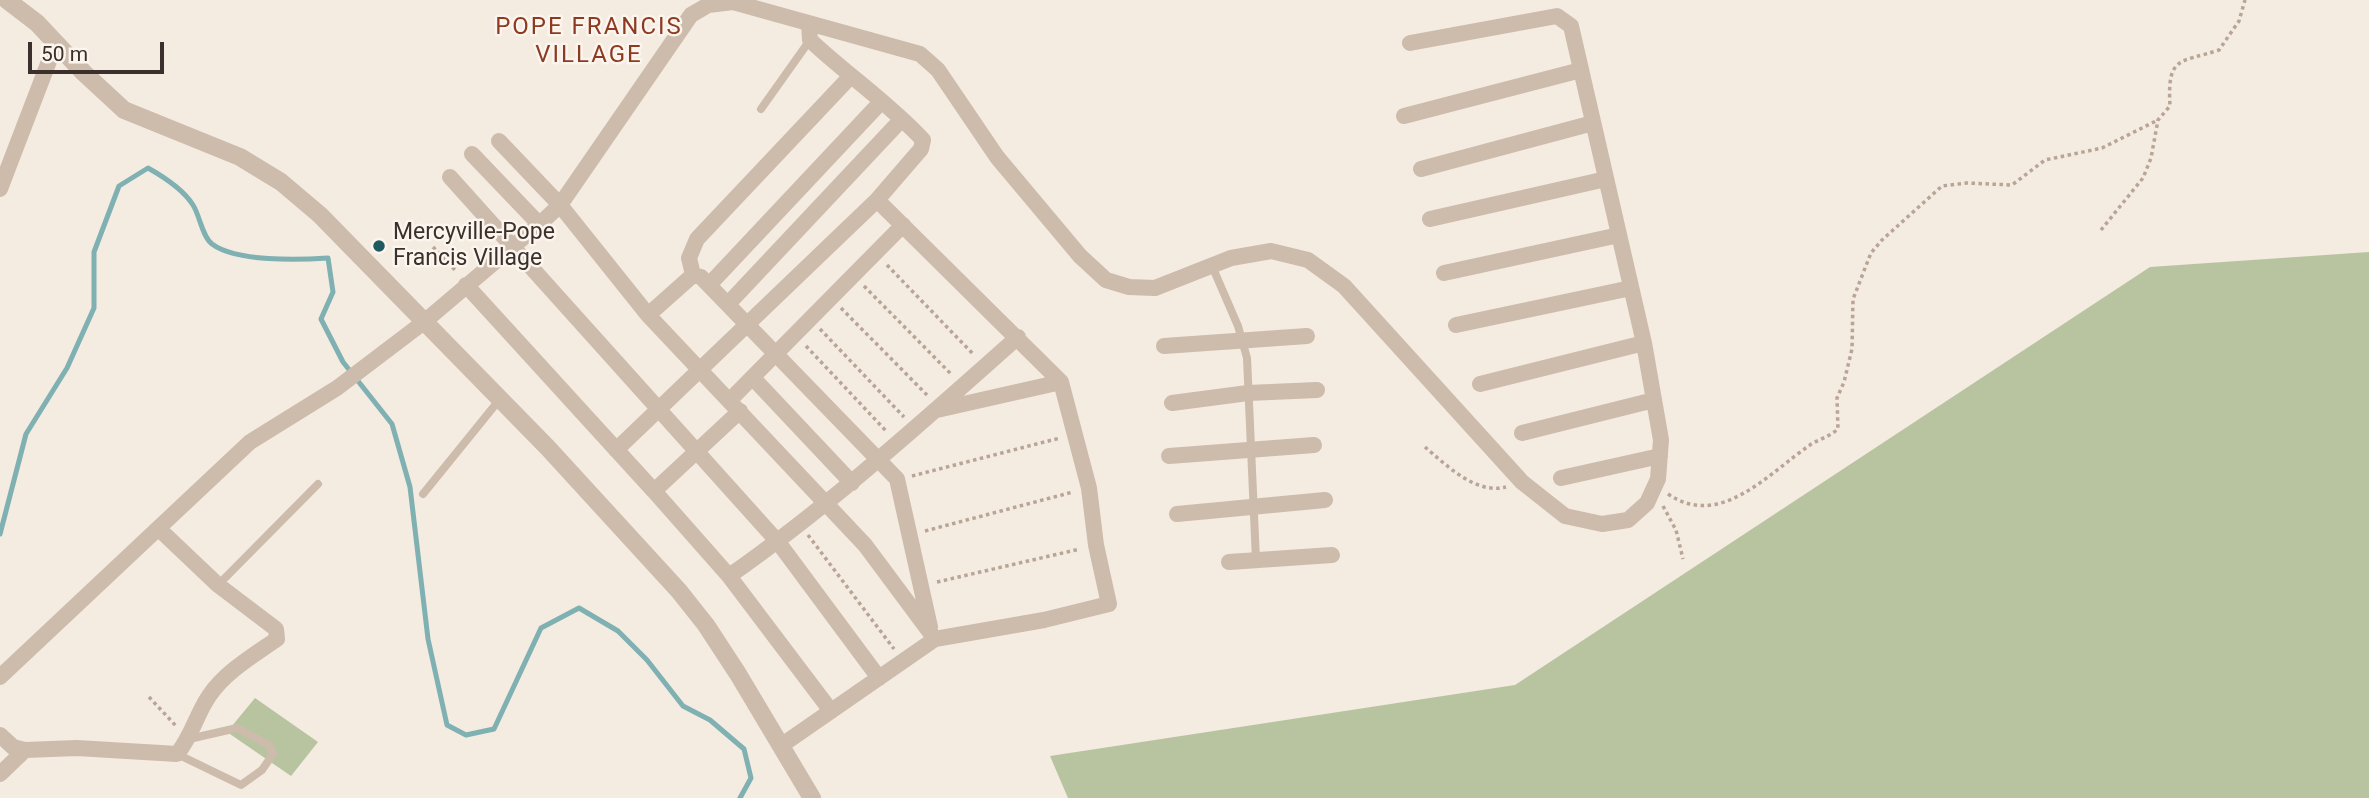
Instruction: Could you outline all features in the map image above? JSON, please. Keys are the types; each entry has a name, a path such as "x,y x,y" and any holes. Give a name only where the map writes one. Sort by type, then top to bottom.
{"street":[{"path":"7,0 56,43 124,110 193,135 240,157 281,182 320,215 680,591 706,625 782,745 812,798"},
{"path":"0,677 250,442 337,388 516,246 559,205 691,15 708,5 733,2 920,54 938,70 997,157 1080,256 1106,280 1129,287 1155,288 1212,266 1271,251 1308,260 1344,286 1522,482 1565,516 1602,524 1628,520 1647,503 1654,487 1661,440 1644,343 1571,26 1558,16 1410,43"},
{"path":"616,450 877,200 921,149 923,140 902,119 849,77 810,40 808,23"},
{"path":"0,189 56,43"},
{"path":"1404,116 1581,70"},
{"path":"693,275 689,258 697,239 849,77"},
{"path":"709,285 881,102"},
{"path":"728,304 902,119"},
{"path":"1421,169 1593,123"},
{"path":"499,141 559,205 648,315 702,369 865,545 933,637"},
{"path":"472,154 539,224"},
{"path":"450,177 516,246 565,308 778,542 879,678"},
{"path":"1430,219 1606,179"},
{"path":"782,745 933,637 1044,620 1109,604 1096,545 1088,488 1061,382 877,200"},
{"path":"654,491 697,451 735,406 753,377 809,317 903,225"},
{"path":"1444,273 1619,234"},
{"path":"648,315 693,275"},
{"path":"693,275 701,277 749,324 774,355 897,480 933,637"},
{"path":"467,284 729,576 831,711"},
{"path":"1456,325 1632,288"},
{"path":"1164,346 1307,336"},
{"path":"729,576 801,525 879,461 1018,338"},
{"path":"1480,384 1644,343"},
{"path":"753,377 852,483"},
{"path":"936,409 1061,382"},
{"path":"1172,403 1248,393 1317,390"},
{"path":"1522,433 1654,400"},
{"path":"1169,456 1314,445"},
{"path":"1561,478 1660,456"},
{"path":"1177,514 1253,504 1325,500"},
{"path":"0,735 13,747 25,750 77,748 177,754 189,739 208,698 217,687 277,639 279,633 218,585 159,529"},
{"path":"1229,562 1332,555"},
{"path":"0,774 25,750"}],"lane":[{"path":"761,109 810,40"},
{"path":"1212,266 1247,358 1256,560"},
{"path":"423,494 499,399"},
{"path":"218,585 318,484"},
{"path":"177,754 241,785 262,770 273,754 270,745 237,728 189,739"}],"path":[{"path":"1654,487 1688,505 1706,507 1725,503 1765,480 1810,444 1838,429 1837,398 1852,349 1853,299 1869,257 1882,240 1942,186 2012,185 2045,160 2102,148 2158,120 2170,106 2168,80 2172,71 2193,55 2219,50 2239,21 2245,0"},
{"path":"2101,230 2143,177 2151,158 2158,120"},
{"path":"433,247 467,284"},
{"path":"876,253 985,367"},
{"path":"853,274 962,386"},
{"path":"830,297 936,409"},
{"path":"809,317 915,428"},
{"path":"794,334 898,443"},
{"path":"897,480 1073,435"},
{"path":"1425,447 1455,472 1480,485 1497,489 1522,482"},
{"path":"1654,487 1676,530 1683,559"},
{"path":"911,534 1088,488"},
{"path":"801,525 903,661"},
{"path":"921,585 1096,545"},
{"path":"149,697 189,739"}],"green space":[{"path":"2369,252 2369,798 1068,798 1050,756 1515,685 2150,267"},
{"path":"255,698 318,742 291,776 227,732"}],"waterway":[{"path":"0,534 26,434 67,368 94,308 94,252 119,186 148,168 167,179 189,199 203,231 212,244 223,250 252,257 328,258 333,292 321,319 343,362 392,424 410,487 428,639 447,725 466,735 494,729 541,628 579,608 618,631 647,660 683,706 710,720 744,749 751,778 740,798"}],"place":[{"name":"Mercyville-Pope Francis Village","path":"379,246"}],"district":[{"name":"POPE FRANCIS VILLAGE","path":"589,42"}]}
